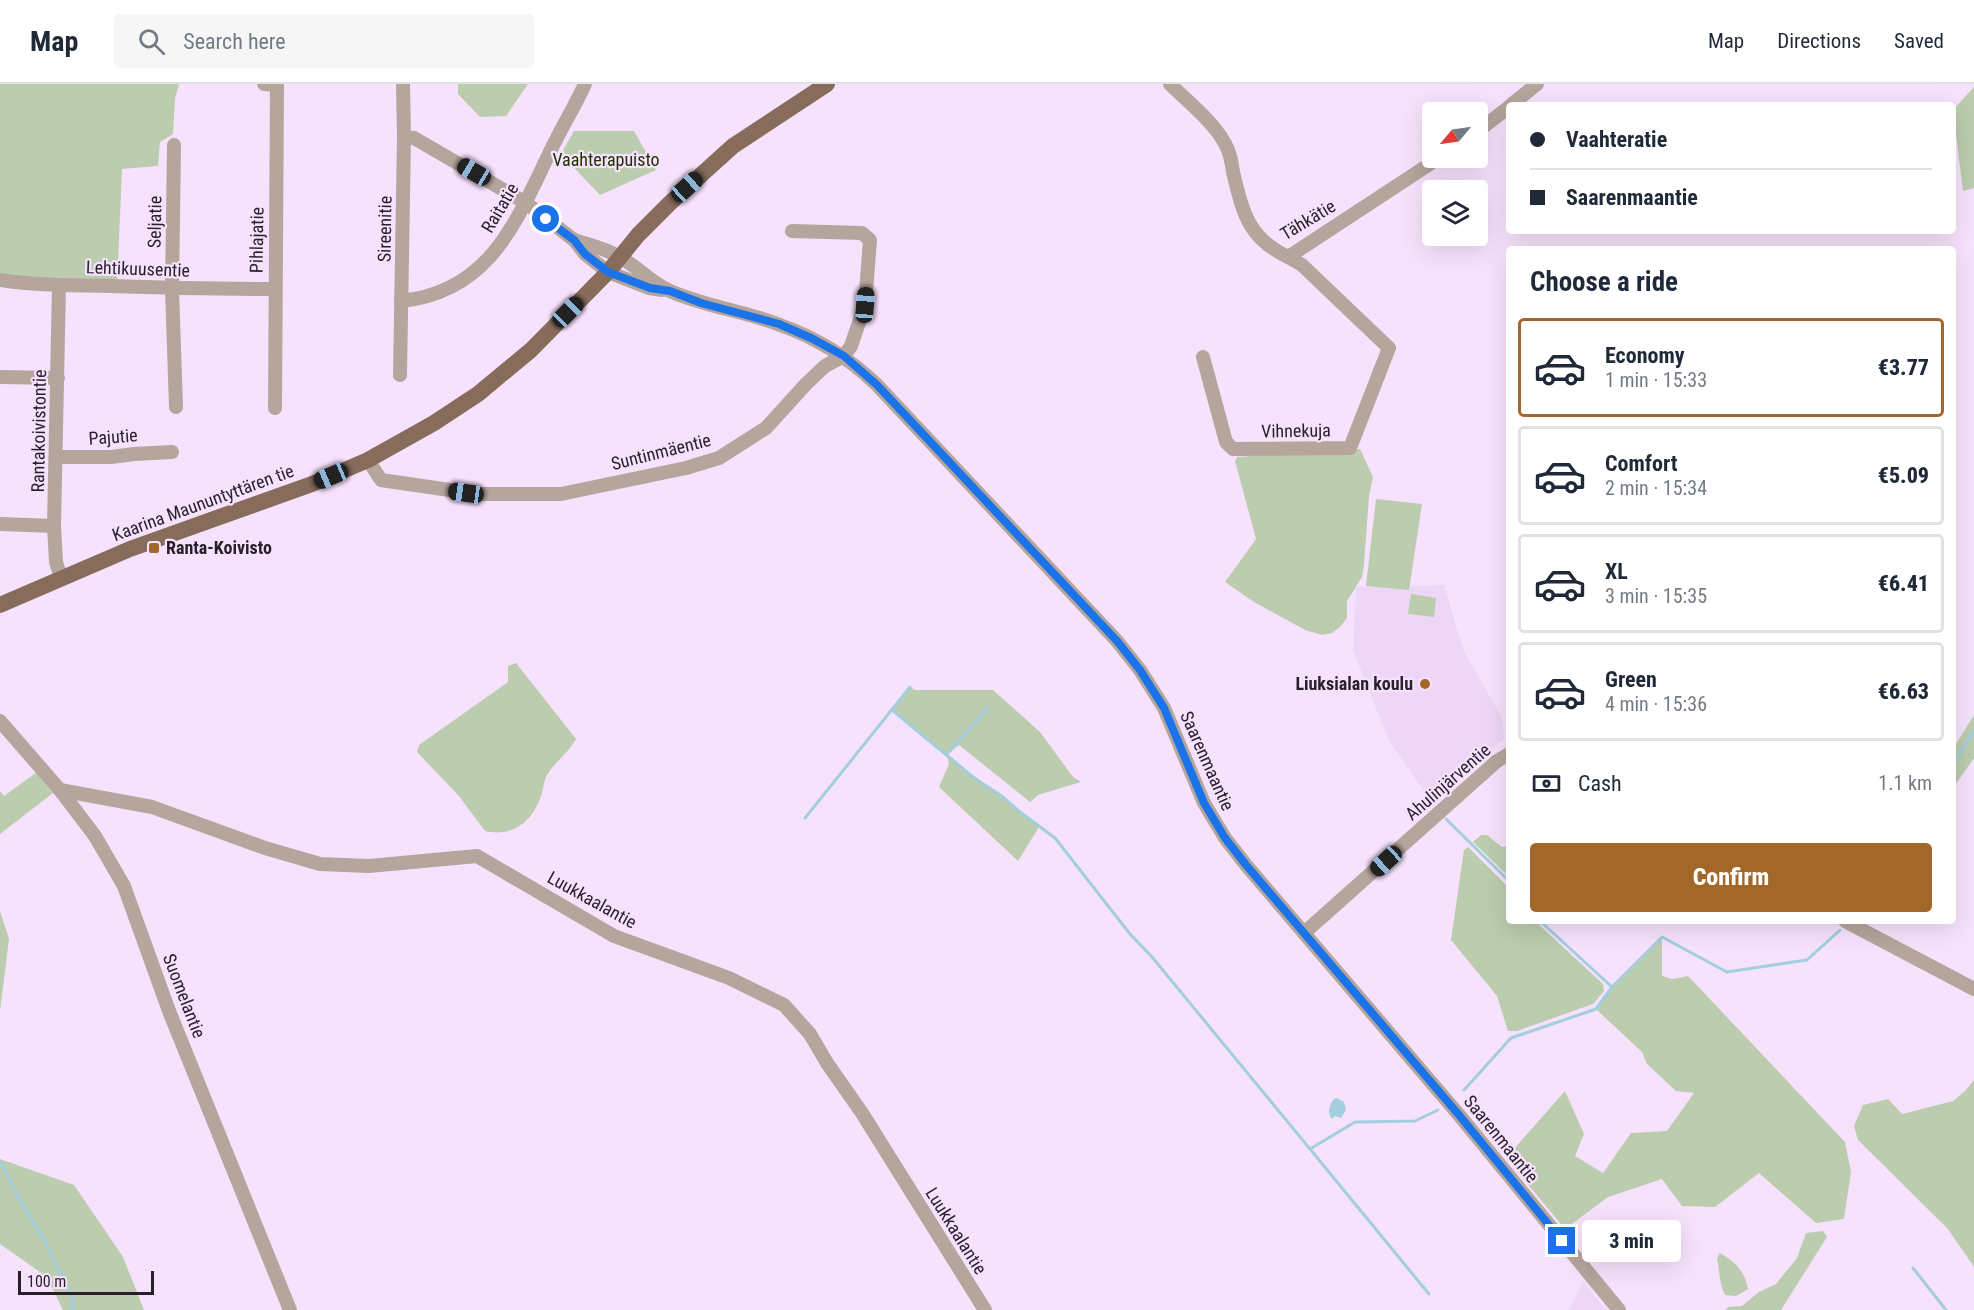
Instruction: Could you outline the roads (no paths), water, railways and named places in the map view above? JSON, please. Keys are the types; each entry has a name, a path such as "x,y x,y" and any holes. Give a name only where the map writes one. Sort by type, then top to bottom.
{"main road":[{"name":"Kaarina Maununtyttären tie","path":"0,605 130,549 312,484 368,460 434,423 478,394 531,350 608,272 670,203 733,146 827,84"}],"street":[{"name":"Pihlajatie","path":"264,84 277,85 275,408"},
{"name":"Sireenitie","path":"400,375 405,137 403,84"},
{"name":"Raitatie","path":"401,301 421,299 455,285 483,267 526,203 585,84"},
{"name":"Tähkätie","path":"1170,84 1211,124 1228,148 1242,210 1250,226 1269,248 1288,257 1423,168"},
{"path":"1515,102 1537,84"},
{"path":"1488,123 1506,109"},
{"path":"405,137 414,138 526,203 574,240"},
{"name":"Seljatie","path":"174,145 172,289 176,407"},
{"path":"792,231 862,233 870,240 865,305 851,346 844,356"},
{"name":"Saarenmaantie","path":"574,240 620,257 654,283 670,291 701,303 779,324 811,338 844,356 877,385 1117,641 1140,670 1164,708 1204,803 1225,838 1459,1115 1619,1310"},
{"name":"Saarenmaantie","path":"574,240 585,254 608,272 650,288 670,291"},
{"name":"Vihnekuja","path":"1203,357 1226,442 1233,449 1350,448 1394,353 1302,265 1288,257"},
{"name":"Lehtikuusentie","path":"0,280 24,284 172,289 275,289"},
{"name":"Rantakoivistontie","path":"59,285 54,526 56,562 61,578"},
{"name":"Suntinmäentie","path":"368,460 381,480 477,494 561,494 686,468 719,458 766,428 825,366 844,356"},
{"path":"0,378 39,385 58,378"},
{"name":"Pajutie","path":"57,457 111,458 172,452"},
{"path":"0,524 54,526"},
{"name":"Suomelantie","path":"0,721 60,790 95,836 124,886 169,1011 290,1310"},
{"name":"Ahulinjärventie","path":"1304,933 1497,760 1506,756"},
{"name":"Luukkaalantie","path":"60,790 152,807 265,848 320,864 369,866 477,856 614,936 729,978 784,1005 810,1034 985,1310"},
{"path":"1851,924 1974,990"}],"water":[{"path":"1337,1098 1344,1102 1346,1110 1341,1118 1335,1116 1332,1119 1329,1112 1330,1106"}],"waterway":[{"path":"805,818 910,687"},
{"path":"947,754 989,707"},
{"path":"892,710 973,777 1003,797 1055,838 1130,934 1152,957 1310,1149 1355,1122 1415,1121 1438,1110"},
{"path":"1956,760 1974,730"},
{"path":"1446,819 1506,878"},
{"path":"1543,924 1612,987 1662,937 1727,972 1807,960 1840,930"},
{"path":"1464,1090 1511,1038 1596,1009 1612,987"},
{"path":"1310,1149 1429,1294"},
{"path":"0,1162 45,1241 73,1301 73,1310"},
{"path":"1913,1268 1946,1310"}],"place":[{"name":"Ranta-Koivisto","path":"154,548"},
{"name":"Liuksialan koulu","path":"1425,684"}],"park label":[{"name":"Vaahterapuisto","path":"606,160"}]}
